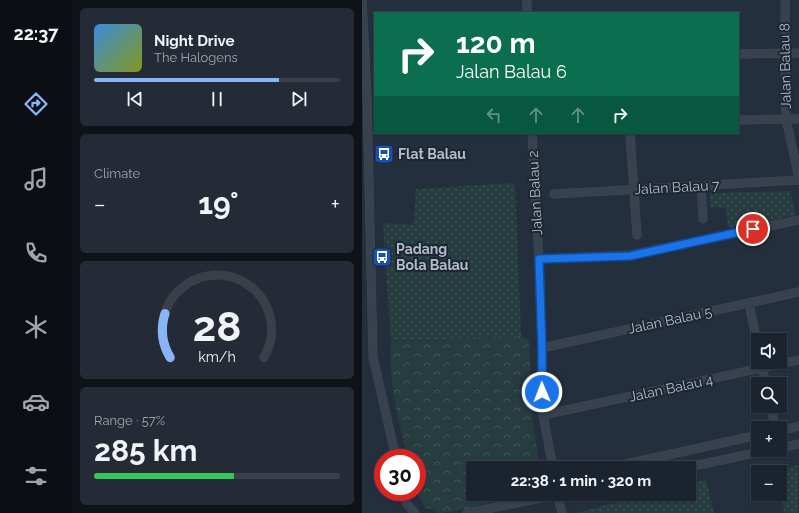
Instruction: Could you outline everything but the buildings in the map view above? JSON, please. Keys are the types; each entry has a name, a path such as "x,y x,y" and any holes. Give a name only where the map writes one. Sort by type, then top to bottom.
{"street":[{"path":"362,0 367,95 366,195 373,357 394,449"},
{"path":"526,0 527,12"},
{"name":"Jalan Balau 8","path":"785,0 786,119 799,179"},
{"path":"739,54 799,53"},
{"path":"739,120 799,119"},
{"name":"Jalan Balau 2","path":"532,134 539,259 543,415 551,461"},
{"path":"630,134 637,235"},
{"name":"Jalan Balau 7","path":"554,194 799,179"},
{"path":"701,186 703,219"},
{"path":"539,259 630,256 799,220"},
{"name":"Jalan Balau 5","path":"542,348 799,292"},
{"path":"749,303 755,333"},
{"name":"Jalan Balau 4","path":"787,362 799,360"},
{"name":"Jalan Balau 4","path":"543,415 751,368"},
{"path":"787,429 799,426"},
{"path":"640,461 751,437"},
{"path":"787,447 799,444"},
{"path":"696,465 751,454"},
{"path":"406,501 415,513"},
{"path":"467,513 524,501"},
{"path":"559,501 562,513"}],"green space":[{"path":"515,183 521,336 391,341 383,223 414,225 416,189"},
{"path":"790,191 796,215 728,228 726,208 710,207 710,193"},
{"path":"521,336 529,341 533,424 539,461 466,461 466,501 496,501 455,511 439,513 425,507 422,501 426,501 426,449 406,449 397,415 392,385 390,356 391,341"},
{"path":"799,465 799,513 785,513 782,501 787,501 787,468"},
{"path":"706,480 714,513 576,513 623,501 696,501 696,482"}],"place":[{"name":"Flat Balau","path":"384,154"},
{"name":"Padang Bola Balau","path":"382,257"}],"route":[{"path":"542,392 539,259 630,256 753,229"}]}
